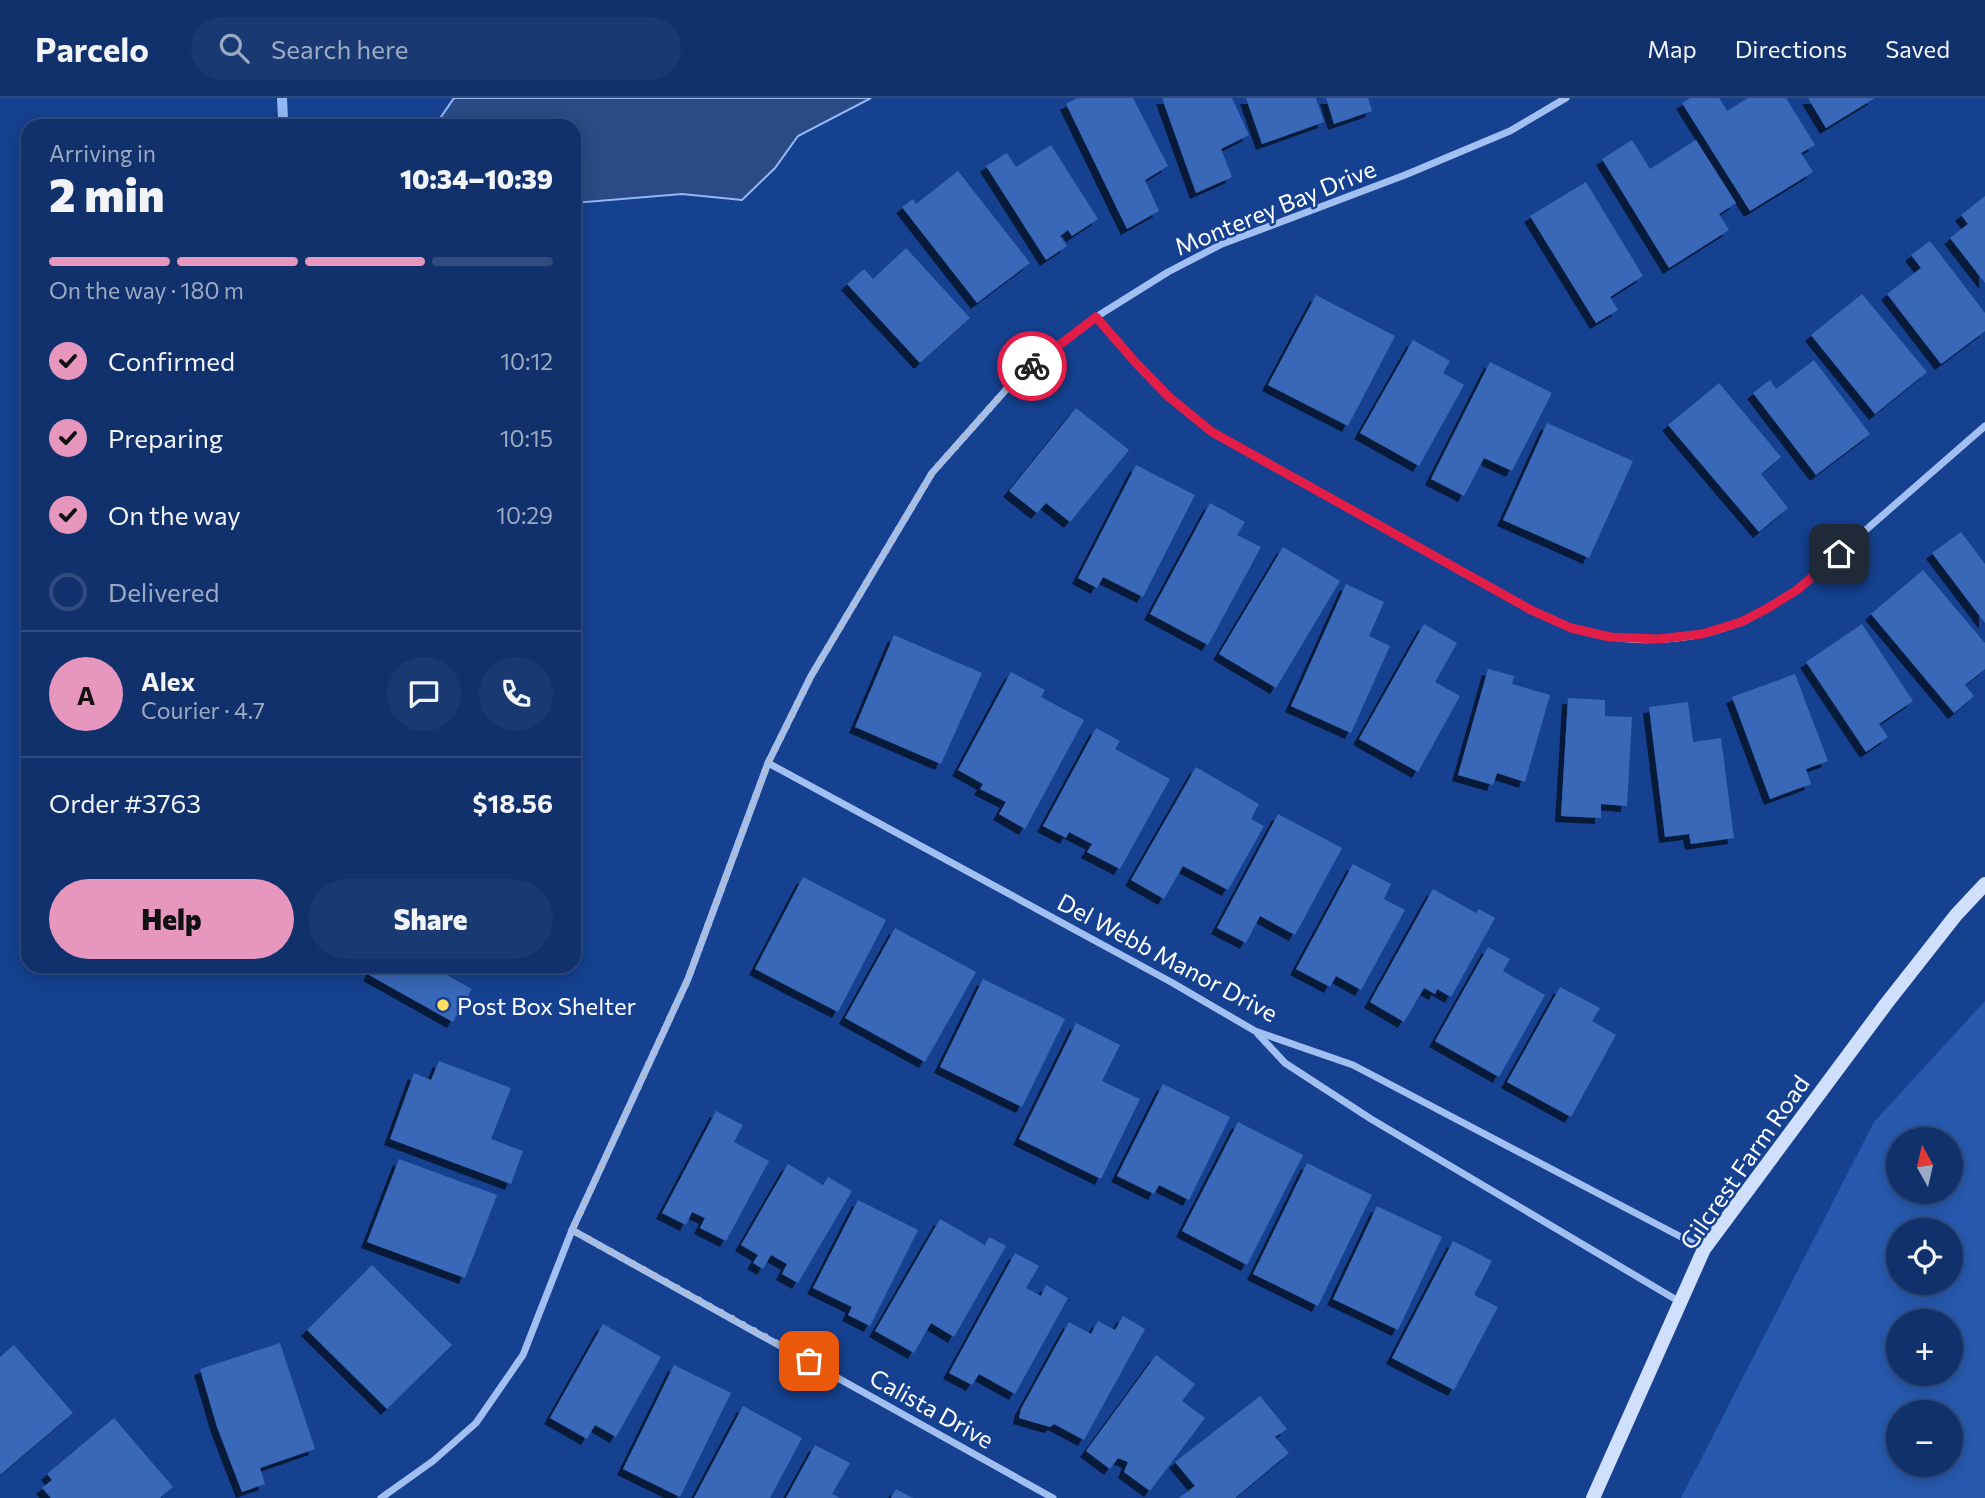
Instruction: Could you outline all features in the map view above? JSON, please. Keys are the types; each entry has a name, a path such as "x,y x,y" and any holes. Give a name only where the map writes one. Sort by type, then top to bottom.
{"main road":[{"name":"Gilcrest Farm Road","path":"1593,1498 1704,1249 1886,1004 1956,915 1985,884"}],"street":[{"name":"Monterey Bay Drive","path":"385,1497 433,1461 475,1423 523,1355 572,1230 688,979 768,763 811,676 932,473 1019,375 1096,317 1168,272 1222,244 1405,175 1510,131 1566,98"},
{"path":"1096,317 1169,397 1212,432 1531,610 1571,628 1610,637 1658,639 1702,634 1741,622 1768,608 1797,590 1985,426"},
{"name":"Del Webb Manor Drive","path":"768,763 1171,982 1255,1031 1353,1065 1704,1249"},
{"path":"1255,1031 1286,1063 1371,1119 1680,1302"},
{"name":"Calista Drive","path":"572,1230 1053,1498"}],"shaded area":[{"path":"454,98 871,98 798,136 775,168 742,200 682,194 581,202 581,119 441,117"},
{"path":"1985,1001 1985,1498 1681,1498 1874,1122"}],"building":[{"path":"1077,98 1133,98 1168,166 1145,180 1159,211 1127,229 1066,104"},
{"path":"1162,98 1232,98 1249,135 1221,149 1232,177 1196,193"},
{"path":"1246,98 1316,98 1324,122 1262,144"},
{"path":"1326,98 1368,98 1372,111 1334,124"},
{"path":"1690,98 1719,98 1727,111 1748,98 1786,98 1815,145 1801,153 1813,172 1750,211 1682,103"},
{"path":"1808,98 1875,98 1826,128"},
{"path":"1632,140 1650,169 1696,140 1736,203 1719,214 1729,230 1669,268 1602,159"},
{"path":"1051,145 1098,219 1072,236 1068,230 1060,236 1067,246 1046,260 986,166 1007,153 1016,167"},
{"path":"958,171 1030,263 977,303 902,207 913,199 916,204"},
{"path":"1586,182 1643,276 1610,297 1618,310 1596,323 1530,216"},
{"path":"1985,196 1985,283 1950,238 1968,224 1961,215"},
{"path":"1930,241 1985,313 1985,331 1941,364 1887,294 1921,268 1911,255"},
{"path":"906,248 970,318 920,363 847,284 864,269 873,279"},
{"path":"1862,294 1927,372 1875,414 1811,335"},
{"path":"1316,295 1395,336 1348,426 1268,385"},
{"path":"1413,340 1450,361 1443,373 1464,385 1419,466 1360,433"},
{"path":"1814,360 1870,434 1816,475 1753,393 1770,380 1776,389"},
{"path":"1490,362 1552,393 1512,471 1484,458 1464,496 1431,479"},
{"path":"1719,383 1781,457 1761,474 1788,508 1759,532 1668,425"},
{"path":"1076,408 1129,450 1070,522 1046,503 1037,513 1009,491"},
{"path":"1547,423 1633,461 1589,558 1503,520"},
{"path":"1136,465 1195,495 1143,597 1103,577 1097,588 1078,578"},
{"path":"1210,503 1245,522 1237,535 1261,547 1208,645 1150,614"},
{"path":"1961,532 1985,564 1985,623 1932,553"},
{"path":"1283,547 1340,581 1276,688 1219,654"},
{"path":"1923,570 1985,643 1985,669 1965,685 1974,696 1954,713 1871,614"},
{"path":"1346,584 1384,602 1369,636 1390,646 1351,733 1291,706"},
{"path":"1424,624 1457,643 1435,682 1460,696 1418,772 1359,739"},
{"path":"1862,624 1913,701 1879,724 1888,737 1866,752 1806,662"},
{"path":"894,635 982,673 941,764 855,727"},
{"path":"1488,669 1514,676 1512,684 1550,695 1525,782 1497,773 1493,785 1458,775"},
{"path":"1011,672 1045,690 1041,697 1084,720 1025,829 999,814 1006,802 980,789 983,784 958,770"},
{"path":"1795,674 1828,761 1806,769 1811,784 1770,799 1732,697"},
{"path":"1568,698 1605,700 1605,716 1632,717 1627,806 1601,804 1601,818 1561,816"},
{"path":"1688,702 1693,742 1721,738 1734,838 1691,844 1689,834 1665,837 1649,707"},
{"path":"1096,728 1120,741 1115,749 1170,779 1120,869 1087,852 1092,844 1069,832 1066,838 1043,826"},
{"path":"1196,767 1259,804 1251,819 1264,826 1228,890 1183,866 1164,899 1131,880"},
{"path":"1278,814 1342,848 1295,935 1260,916 1246,943 1217,928"},
{"path":"1353,864 1391,884 1384,899 1405,910 1361,990 1336,976 1330,987 1296,969"},
{"path":"803,877 886,920 838,1012 755,969"},
{"path":"1433,889 1476,913 1479,909 1495,918 1451,997 1437,989 1435,994 1424,988 1404,1022 1370,1002"},
{"path":"895,928 976,972 925,1062 845,1018"},
{"path":"1488,947 1510,959 1503,971 1545,995 1499,1077 1435,1041"},
{"name":"Post Box Shelter","path":"443,973 472,989 453,1022 369,975"},
{"path":"983,979 1065,1019 1022,1107 940,1067"},
{"path":"1560,987 1600,1008 1592,1021 1616,1035 1571,1117 1507,1082"},
{"path":"1076,1023 1120,1045 1102,1081 1140,1099 1101,1179 1019,1139"},
{"path":"439,1061 511,1088 491,1139 523,1151 511,1184 390,1139 414,1073 431,1080"},
{"path":"1163,1084 1230,1117 1189,1200 1159,1185 1154,1194 1117,1176"},
{"path":"716,1111 743,1125 734,1142 769,1161 726,1241 700,1228 705,1218 692,1212 686,1225 662,1213"},
{"path":"1238,1122 1303,1155 1247,1265 1182,1231"},
{"path":"399,1159 497,1195 465,1278 367,1242"},
{"path":"1307,1163 1372,1195 1318,1306 1253,1274"},
{"path":"788,1164 823,1185 828,1177 852,1191 798,1283 782,1274 787,1264 771,1255 763,1269 753,1263 758,1255 741,1245"},
{"path":"858,1200 918,1230 870,1326 848,1315 852,1307 813,1288"},
{"path":"1377,1206 1442,1237 1398,1330 1333,1299"},
{"path":"940,1219 985,1245 989,1237 1006,1246 954,1337 931,1323 914,1353 875,1331"},
{"path":"1453,1241 1492,1261 1474,1295 1498,1307 1454,1390 1392,1358"},
{"path":"1015,1253 1039,1266 1026,1288 1041,1296 1046,1285 1068,1298 1015,1394 979,1374 972,1385 949,1373"},
{"path":"372,1265 452,1345 387,1409 307,1330"},
{"path":"1123,1316 1145,1329 1084,1440 1054,1424 1050,1427 1019,1418 1021,1409 1069,1322 1091,1334 1098,1321 1115,1330"},
{"path":"603,1324 661,1357 616,1437 595,1425 587,1439 550,1418"},
{"path":"280,1343 315,1449 260,1468 265,1484 242,1492 217,1427 200,1369"},
{"path":"14,1345 73,1413 0,1475 0,1357"},
{"path":"1156,1355 1195,1384 1182,1401 1205,1418 1150,1491 1124,1472 1128,1462 1118,1458 1110,1469 1086,1451"},
{"path":"674,1365 731,1393 680,1497 623,1469"},
{"path":"1260,1396 1287,1429 1275,1437 1289,1453 1235,1498 1179,1498 1195,1486 1175,1462"},
{"path":"743,1406 802,1438 770,1498 694,1498"},
{"path":"114,1418 173,1487 160,1498 51,1498 42,1488 52,1480 47,1474"},
{"path":"815,1445 850,1463 832,1494 840,1498 786,1498"},
{"path":"896,1489 913,1498 891,1498"}],"waterway":[{"path":"282,98 283,119"}],"way so far":[{"path":"809,1361 572,1230 688,979 768,763 811,676 932,473 1019,375 1032,366"}],"place":[{"name":"Post Box Shelter","path":"443,1005"}],"route":[{"path":"1032,366 1096,317 1169,397 1212,432 1531,610 1571,628 1610,637 1658,639 1702,634 1741,622 1768,608 1797,590 1839,554"}]}
